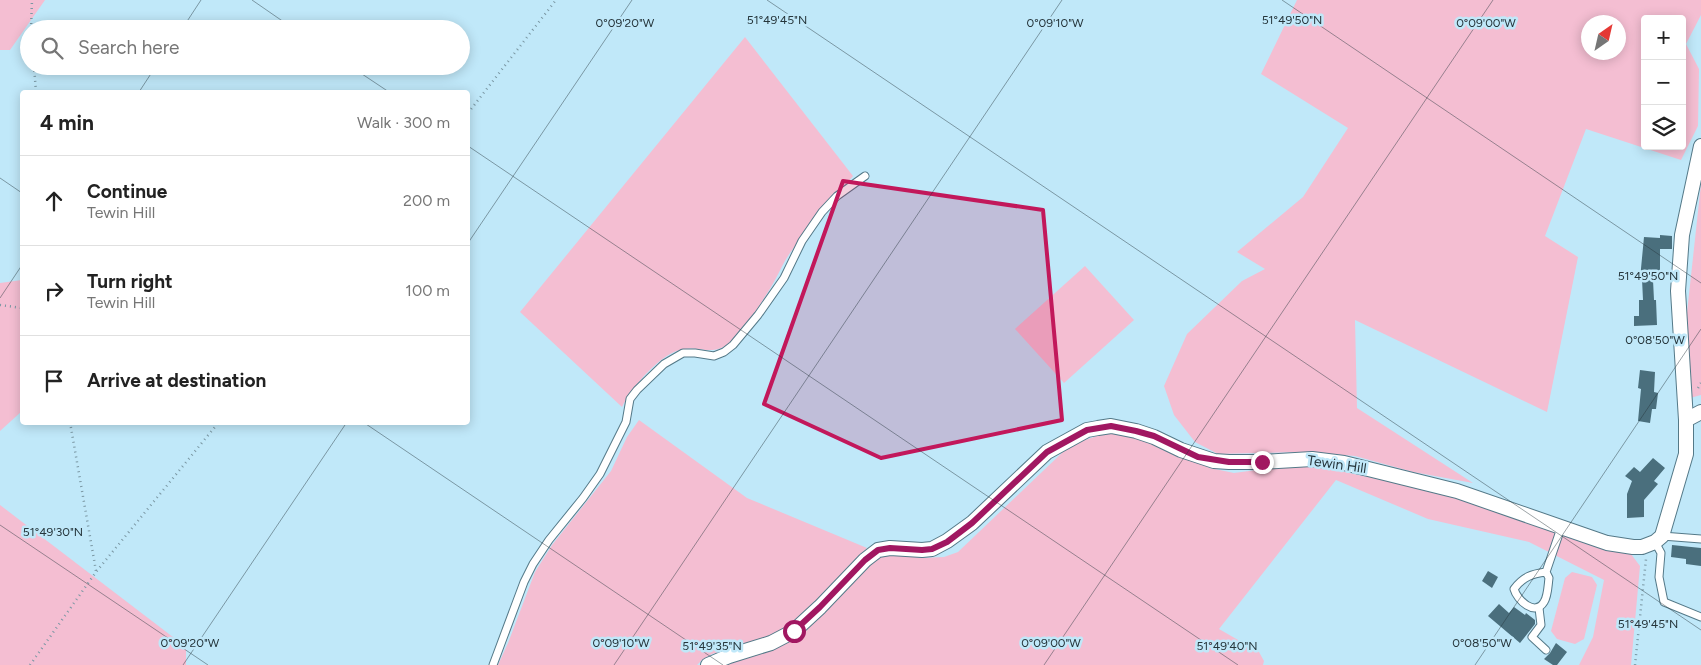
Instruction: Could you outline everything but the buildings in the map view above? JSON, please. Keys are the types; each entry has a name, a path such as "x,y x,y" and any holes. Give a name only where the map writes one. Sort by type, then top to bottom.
{"street":[{"path":"1655,541 1679,483 1686,454 1679,281 1682,234 1701,146"},
{"path":"1686,420 1701,412"},
{"name":"Tewin Hill","path":"708,665 729,656 771,643 794,631 865,560 878,550 890,548 932,549 947,542 972,523 1047,452 1087,430 1111,426 1154,436 1189,454 1214,460 1253,462 1312,459 1344,463 1457,491 1607,543 1633,547 1655,541"}],"lane":[{"path":"493,665 530,570 549,540 600,474 626,422 630,399 664,364 683,353 695,352 714,356 724,352 733,345 758,315 784,278 802,241 822,212 837,196 865,176"},
{"path":"1546,572 1534,573 1521,580 1514,589 1521,601 1531,608 1539,608 1545,602 1549,578 1546,572 1561,528"},
{"path":"1701,539 1655,541 1661,553 1659,577 1664,602 1701,617"},
{"path":"1539,608 1541,624 1532,637 1546,650"}],"path":[{"path":"31,20 32,0"},
{"path":"470,110 556,0"},
{"path":"35,75 36,90"},
{"path":"0,305 20,308"},
{"path":"71,425 96,572"},
{"path":"30,665 96,572 217,425"},
{"path":"1635,665 1645,565 1655,541"}],"highlighted area":[{"path":"843,181 1043,210 1062,420 881,458 764,404"}],"shaded area":[{"path":"0,0 45,0 31,20 20,20 20,36 10,50 0,50"},
{"path":"1297,0 1701,0 1701,15 1686,44 1686,15 1641,15 1641,147 1586,129 1545,236 1578,257 1547,412 1355,320 1357,408 1473,483 1413,472 1355,456 1307,452 1218,454 1195,442 1174,415 1164,386 1187,334 1242,281 1265,269 1237,252 1303,197 1348,128 1261,74"},
{"path":"745,37 853,176 797,243 760,304 746,324 728,344 722,348 711,350 684,349 666,357 657,363 640,381 622,407 520,312"},
{"path":"1686,44 1699,69 1698,126 1686,150"},
{"path":"1650,150 1686,150 1681,160"},
{"path":"1701,184 1701,395 1690,398 1685,331"},
{"path":"1085,266 1134,320 1064,383 1015,329"},
{"path":"20,280 20,413 0,431 0,283"},
{"path":"639,420 747,498 867,548 811,610 774,637 712,654 697,665 498,665 535,572 552,545 611,471 627,437"},
{"path":"1109,432 1150,440 1210,468 1234,473 1312,466 1437,492 1631,554 1640,566 1631,665 1579,665 1593,637 1604,580 1529,542 1428,519 1336,480 1219,629 1259,652 1264,661 1263,665 720,665 765,651 867,564 880,556 893,553 921,558 944,557 958,552 1065,450 1082,441"},
{"path":"0,505 186,647 186,665 0,665"},
{"path":"1572,572 1592,577 1597,585 1584,639 1575,644 1557,639 1551,631 1565,578"}],"route":[{"path":"794,631 865,560 878,550 890,548 932,549 947,542 972,523 1047,452 1087,430 1111,426 1154,436 1198,457 1229,462 1262,462"}]}
